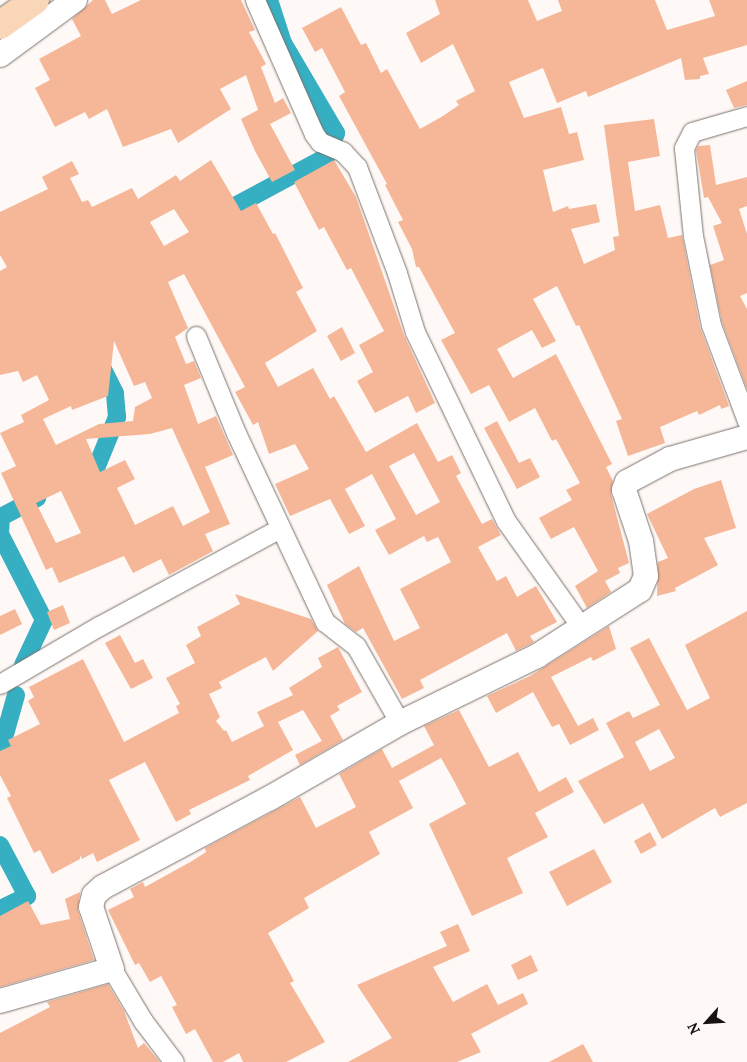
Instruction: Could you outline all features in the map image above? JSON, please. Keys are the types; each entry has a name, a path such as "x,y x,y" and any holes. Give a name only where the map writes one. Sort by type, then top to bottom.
{"main road":[{"path":"0,25 35,0"}],"street":[{"path":"0,55 76,0"},
{"path":"255,0 320,142 343,152 357,167 397,273 415,332 497,504 506,521 582,628"},
{"path":"747,116 692,132 684,148 693,236 711,325 747,421"},
{"path":"196,336 236,433 325,622 356,646 400,723"},
{"path":"174,1062 143,1021 112,969 91,908 94,896 103,887 270,798 400,723 537,656 640,590 646,576 641,541 624,490 627,482 670,459 747,437"},
{"path":"0,684 99,626 280,528"},
{"path":"0,1001 112,969"}],"building":[{"path":"93,0 105,0 112,14 141,0 241,0 255,30 249,32 266,64 261,67 275,103 283,98 291,113 270,124 295,170 272,182 255,151 241,119 258,110 246,75 220,89 231,109 178,143 171,129 123,147 107,109 89,119 85,112 55,127 35,88 50,80 39,59 81,36 72,19"},
{"path":"435,0 528,0 537,21 562,11 558,0 655,0 667,30 715,16 709,0 747,0 747,45 703,58 709,74 700,76 700,79 685,80 681,58 588,97 586,91 557,103 543,68 509,82 524,118 561,107 569,134 577,132 584,160 543,170 553,212 568,206 569,209 596,204 600,222 571,229 584,264 615,250 613,237 619,236 604,125 654,119 660,156 628,162 635,211 660,205 668,238 682,235 700,327 729,406 721,409 720,405 699,415 697,411 660,427 665,443 628,456 616,421 622,419 579,325 576,326 557,286 533,299 556,341 542,348 532,330 497,349 513,378 556,354 612,464 606,467 613,481 611,494 629,563 618,568 620,573 605,581 611,592 587,608 575,586 598,571 574,527 551,539 539,518 572,500 566,490 580,483 556,439 552,441 535,408 509,422 489,385 471,394 441,340 455,333 419,267 416,267 412,249 398,222 403,220 385,185 387,184 339,96 345,92 322,48 315,52 302,28 341,7 361,45 366,43 381,73 387,69 420,129 459,105 456,101 475,91 453,44 421,63 406,33 440,14"},
{"path":"747,81 747,105 734,108 726,90"},
{"path":"710,145 716,185 747,177 747,206 739,209 747,234 747,293 740,296 747,309 747,389 722,322 710,265 724,260 713,226 722,223 708,197 704,198 696,150 698,146"},
{"path":"211,160 241,211 256,203 273,234 275,233 303,288 296,292 317,331 265,363 278,387 313,368 330,399 334,396 366,452 417,423 438,462 452,455 461,473 456,476 482,524 492,519 501,535 478,547 497,581 506,576 517,597 536,586 557,622 530,636 534,642 516,651 507,633 420,680 424,688 402,699 363,628 356,632 345,624 327,585 359,566 394,641 420,628 400,589 451,562 438,537 427,542 424,536 389,555 375,530 396,519 372,474 345,489 365,526 349,534 330,499 290,516 275,484 309,469 295,444 269,454 258,422 253,425 235,392 245,387 184,274 168,282 188,328 175,337 186,364 194,361 201,378 184,385 198,424 216,416 233,455 205,467 230,524 205,534 213,551 169,575 161,559 133,573 124,556 59,583 52,567 46,570 1,473 16,466 0,433 24,422 21,415 49,400 37,375 23,382 18,371 0,375 0,271 7,267 0,255 0,212 48,189 42,177 72,161 79,174 70,178 82,202 88,200 92,207 132,188 138,199 176,175 180,181","holes":["174,209 189,232 164,246 150,222","114,341 134,386 145,382 152,398 135,407 133,421 99,424 56,445 43,419 71,406 72,410 108,396","172,428 210,512 183,526 173,506 135,525 117,488 135,479 125,460 100,472 86,439 150,434","414,453 440,502 416,515 389,466","61,491 81,533 56,543 36,503"]},
{"path":"334,160 356,197 404,335 435,403 416,413 408,396 375,413 357,381 373,372 359,345 384,331 351,268 347,270 324,227 319,230 294,182"},
{"path":"342,327 355,353 341,361 327,336"},
{"path":"497,421 519,463 530,458 540,477 517,489 484,428"},
{"path":"721,480 736,528 704,538 718,565 675,588 676,591 657,596 658,562 668,558 647,514 694,489"},
{"path":"235,594 311,619 318,631 273,671 266,657 219,682 222,688 209,694 220,717 216,721 224,731 226,730 232,742 264,726 257,712 293,695 289,688 322,667 318,658 338,647 362,692 337,706 340,710 330,716 343,740 300,765 295,755 322,741 303,710 278,722 293,750 248,776 250,780 189,810 191,814 176,822 145,762 109,780 140,840 97,862 93,853 82,859 80,855 80,859 52,874 40,850 34,853 7,798 11,796 0,775 0,751 11,746 8,740 40,724 28,701 34,697 29,687 83,659 124,742 179,713 176,706 180,704 166,678 195,663 186,645 201,636 197,627 240,604"},
{"path":"63,605 70,623 54,630 47,612"},
{"path":"15,609 22,624 0,635 0,616"},
{"path":"747,611 747,803 720,817 715,808 662,839 643,803 604,824 578,781 624,757 606,723 629,711 633,718 660,705 630,648 649,638 687,710 710,698 685,645","holes":["659,729 675,758 650,771 635,742"]},
{"path":"609,626 616,649 593,661 591,657 551,677 578,726 593,718 599,730 570,745 559,724 552,727 533,692 496,713 487,696 530,676"},
{"path":"120,635 135,663 143,659 153,678 131,689 105,643"},
{"path":"459,710 489,767 518,752 539,792 566,777 574,792 535,813 548,837 507,858 523,893 472,916 429,824 466,804 441,758 399,781 413,808 369,832 380,854 304,898 309,908 268,933 294,981 290,983 325,1042 286,1062 243,1062 239,1053 223,1062 213,1062 195,1029 186,1034 172,1007 177,1005 161,976 150,982 139,963 135,965 108,910 134,897 130,889 143,882 145,887 206,852 205,848 300,797 316,828 356,807 339,774 382,749 392,768 434,745 424,726"},
{"path":"650,832 657,845 641,854 634,841"},
{"path":"594,849 612,882 567,906 549,872"},
{"path":"80,892 78,911 94,960 0,987 0,916 28,901 41,925 70,919 65,899"},
{"path":"458,924 470,951 433,967 453,1002 487,984 498,1005 523,993 528,1004 471,1034 481,1052 457,1062 348,1062 392,1038 357,985 447,946 440,932"},
{"path":"531,955 538,971 518,980 511,965"},
{"path":"108,984 124,1011 138,1048 144,1043 160,1062 0,1062 0,1033 50,1007 47,1002"},
{"path":"583,1044 593,1062 549,1062"}],"waterway":[{"path":"218,215 326,157 336,133 283,43 269,0"},
{"path":"81,478 94,473 117,417 115,393 99,361"},
{"path":"23,665 44,620 0,534 1,517 37,498"},
{"path":"0,752 16,695"},
{"path":"0,845 27,896 0,909"}]}
